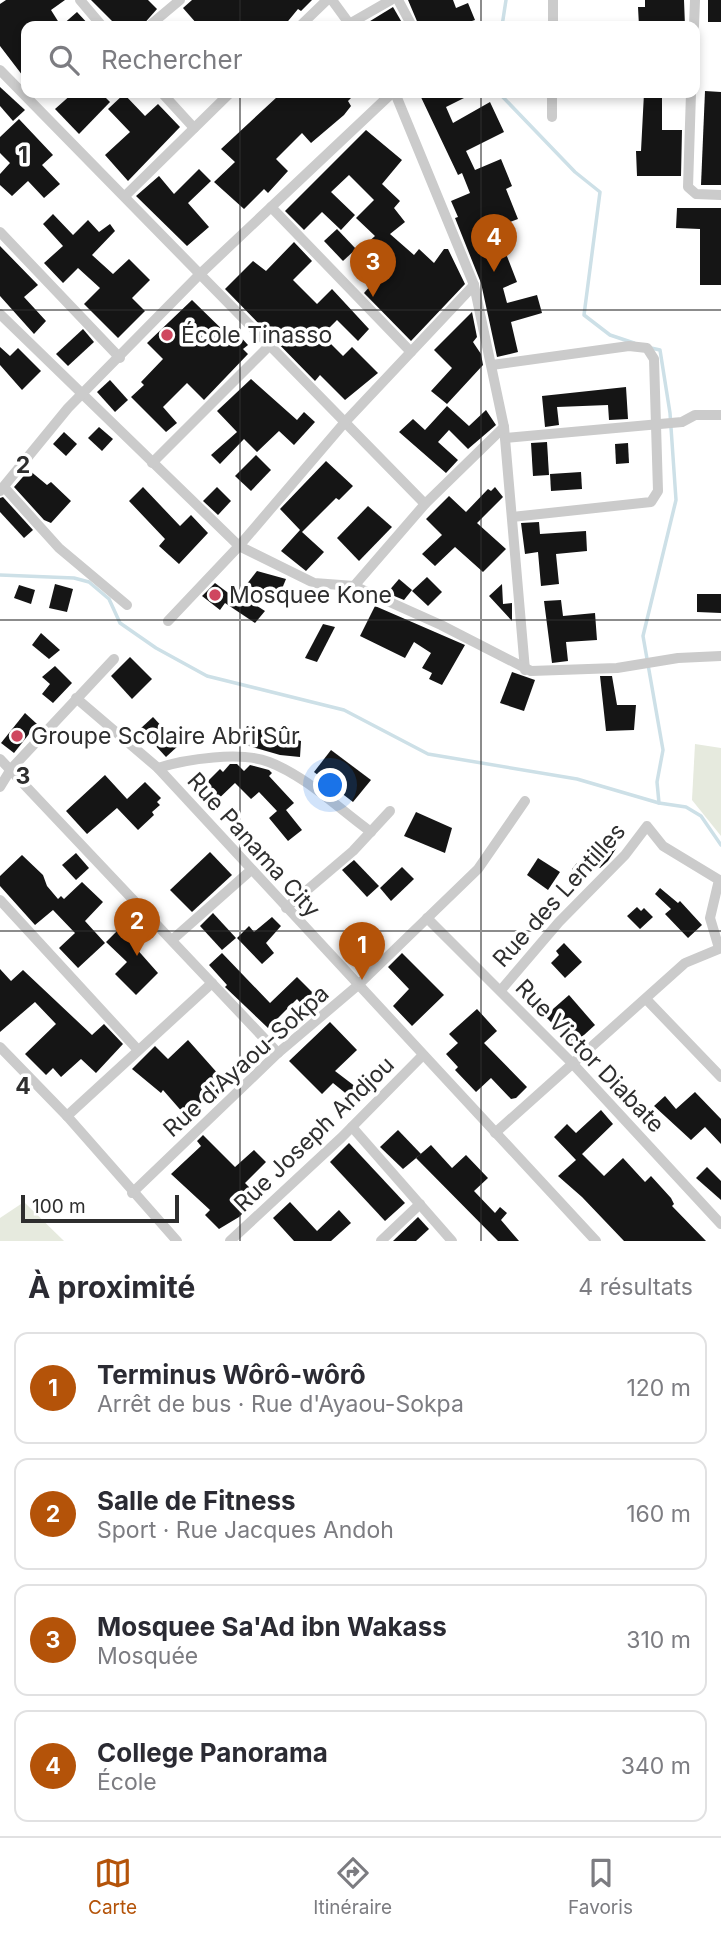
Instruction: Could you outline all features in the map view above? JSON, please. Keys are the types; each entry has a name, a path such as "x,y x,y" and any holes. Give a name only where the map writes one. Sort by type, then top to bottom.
{"street":[{"path":"80,0 98,21"},
{"path":"155,21 180,0"},
{"path":"306,21 330,0 347,21"},
{"path":"357,21 391,0"},
{"path":"398,0 409,21"},
{"path":"553,0 553,21"},
{"path":"694,21 695,0"},
{"path":"0,70 21,91"},
{"path":"28,98 268,347 425,504"},
{"path":"167,98 194,128"},
{"path":"125,196 225,98"},
{"path":"127,605 60,548 2,489 82,394 199,275 388,98"},
{"path":"395,98 474,285 504,432 525,670"},
{"path":"552,98 552,117"},
{"path":"691,98 688,187 696,194 721,195"},
{"path":"271,207 411,352"},
{"path":"0,232 120,358"},
{"path":"168,621 239,546 345,422 474,285"},
{"path":"0,314 239,546 314,583 354,586 441,625 525,670 617,668 678,658 721,656"},
{"path":"492,365 629,346 647,348 654,359 658,491 651,502 512,517"},
{"path":"152,463 268,347"},
{"path":"354,586 425,504 504,432 682,422 701,414 721,415"},
{"path":"0,787 11,769 114,659"},
{"name":"Rue Panama City","path":"76,698 158,768 250,871 596,1241"},
{"path":"158,768 182,761 243,758 268,761 290,773 371,832"},
{"path":"0,759 278,1053"},
{"name":"Rue d'Ayaou-Sokpa","path":"132,1193 278,1053 357,986 478,869 525,801"},
{"path":"286,908 371,832 390,811"},
{"name":"Rue des Lentilles","path":"501,990 559,922 625,855 646,826 663,846 719,880 710,918 720,948"},
{"path":"172,940 250,871"},
{"path":"0,900 138,1050"},
{"name":"Rue Victor Diabate","path":"427,918 573,1063 721,1224"},
{"path":"495,1133 685,963 720,948"},
{"path":"67,1116 212,983"},
{"path":"646,999 721,1077"},
{"path":"0,1047 67,1116 177,1241"},
{"name":"Rue Joseph Andjou","path":"230,1241 352,1128 423,1055"},
{"path":"352,1128 452,1241"},
{"path":"381,1241 420,1205"},
{"path":"239,1233 247,1241"}],"shaded area":[{"path":"695,744 721,748 721,836 692,800"},
{"path":"24,1202 64,1241 0,1241 0,1218"}],"building":[{"path":"6,0 65,0 51,10 58,21 21,21 21,73 0,46 0,4"},
{"path":"91,0 148,0 157,9 146,21 112,21"},
{"path":"192,0 312,0 301,11 298,9 288,21 194,21 183,8"},
{"path":"408,0 453,0 456,8 468,3 475,20 472,21 417,21"},
{"path":"645,0 684,0 685,21 639,21 638,7 645,7"},
{"path":"708,0 721,0 721,22 708,22"},
{"path":"393,7 401,21 370,21"},
{"path":"77,12 85,21 67,21"},
{"path":"0,87 25,110 13,121 0,106"},
{"path":"705,91 721,92 721,185 701,185"},
{"path":"67,98 106,98 110,102 79,134 55,109"},
{"path":"120,98 128,98 145,116 158,104 180,127 128,181 105,155 130,132 108,109"},
{"path":"276,98 351,98 348,101 351,106 344,115 311,143 302,133 276,159 288,171 268,193 264,189 244,209 214,182 235,162 221,149"},
{"path":"421,98 464,98 446,107 453,123 490,102 504,132 466,151 475,170 501,159 512,186 506,189 518,219 505,224 512,243 503,246 517,282 503,288 507,303 537,295 542,313 511,322 518,352 497,357 481,283 451,201 470,193 462,173 458,175"},
{"path":"644,98 662,98 662,130 682,130 681,176 637,176 636,151 641,151"},
{"path":"19,119 53,155 42,165 60,184 44,198 28,181 12,196 0,185 0,174 10,163 0,153 0,137"},
{"path":"366,130 402,160 382,184 400,201 394,208 405,222 390,234 414,255 419,249 434,263 444,249 448,249 465,284 411,341 364,293 378,277 356,253 375,236 356,218 374,200 349,175 331,192 355,215 341,230 322,212 304,230 285,211"},
{"path":"199,169 211,181 188,203 209,227 187,246 136,196 159,176 174,194"},
{"path":"677,208 721,208 721,285 700,285 700,229 676,228"},
{"path":"53,214 73,235 88,220 99,232 110,224 115,231 92,255 113,274 129,259 150,280 132,298 145,311 118,338 84,304 100,288 78,268 63,283 44,263 63,246 43,224"},
{"path":"337,229 356,249 343,261 324,241"},
{"path":"294,242 312,261 293,280 317,304 332,289 369,329 358,341 337,320 322,335 343,356 352,347 378,373 345,400 320,375 315,381 225,289 253,261 266,271"},
{"path":"0,246 38,285 24,297 46,321 34,334 0,296"},
{"path":"192,300 233,340 238,334 248,345 243,349 248,354 204,400 187,383 163,407 177,423 166,432 131,397 144,385 141,382 163,359 147,343"},
{"path":"472,312 477,337 473,342 481,354 483,365 447,404 431,391 452,368 434,350"},
{"path":"83,329 94,342 68,366 56,354"},
{"path":"0,347 10,356 18,348 41,371 22,390 0,365"},
{"path":"251,379 297,420 304,412 315,422 294,445 279,431 257,452 244,439 220,464 211,455 237,432 217,411"},
{"path":"110,380 128,400 115,412 97,392"},
{"path":"626,387 628,419 609,420 608,405 557,407 559,425 545,427 542,396"},
{"path":"447,406 469,426 486,410 496,425 468,449 449,430 438,442 458,460 446,473 399,432 413,419 425,430"},
{"path":"99,427 113,439 102,451 88,438"},
{"path":"64,432 77,444 66,456 53,444"},
{"path":"547,442 549,475 533,476 531,443"},
{"path":"628,443 629,463 616,464 615,444"},
{"path":"256,455 271,470 251,491 235,476"},
{"path":"326,461 353,486 339,500 336,498 302,532 324,552 306,571 281,551 300,530 280,509"},
{"path":"29,470 47,485 51,482 71,501 51,523 44,520 14,487"},
{"path":"581,472 582,489 551,491 550,474"},
{"path":"143,487 180,526 191,515 208,533 179,564 159,546 165,539 129,501"},
{"path":"217,487 231,501 218,515 203,501"},
{"path":"495,487 503,497 477,523 506,549 483,572 455,547 435,566 422,554 442,535 426,519 449,496 466,512 488,489 491,491"},
{"path":"3,497 33,530 24,538 0,512 0,498"},
{"path":"368,506 392,527 359,561 337,538"},
{"path":"539,522 540,534 586,531 587,551 556,554 559,584 541,586 538,552 525,554 521,523"},
{"path":"257,571 286,579 279,596 246,585"},
{"path":"427,577 442,592 428,606 412,591"},
{"path":"399,579 412,590 404,600 387,593"},
{"path":"215,583 243,604 246,599 265,611 255,623 225,603 220,610 202,596"},
{"path":"55,584 73,589 67,612 49,608"},
{"path":"502,584 503,604 512,603 512,621 489,596"},
{"path":"19,585 35,590 31,604 14,598"},
{"path":"697,594 721,594 721,613 697,612"},
{"path":"561,600 563,616 595,613 597,640 566,642 568,661 552,663 544,601"},
{"path":"375,606 465,645 442,685 429,679 432,673 422,668 431,653 414,642 405,658 360,636"},
{"path":"323,624 335,627 317,662 305,658"},
{"path":"41,633 60,650 49,659 32,645"},
{"path":"130,657 152,679 132,699 111,676"},
{"path":"55,666 72,683 53,703 42,694 50,684 42,677"},
{"path":"512,672 535,680 524,711 500,703"},
{"path":"600,676 612,676 617,705 636,705 634,730 606,731"},
{"path":"25,713 37,724 14,753 1,743"},
{"path":"153,717 179,745 166,757 140,729"},
{"path":"247,726 301,741 300,757 280,755 239,743"},
{"path":"331,750 371,780 353,802 314,772"},
{"path":"230,764 237,764 244,771 250,765 269,770 272,773 269,776 294,803 286,810 302,830 288,841 269,818 277,811 259,792 251,799 235,783 211,806 197,792 220,769 223,772"},
{"path":"105,775 127,799 145,782 161,798 157,802 160,805 152,812 154,815 138,830 117,808 87,834 66,811"},
{"path":"416,812 452,828 445,853 404,836"},
{"path":"599,842 613,849 617,847 608,861 600,868 595,865 583,879 572,869 577,863 580,865 600,855 592,851"},
{"path":"210,852 232,875 192,912 170,890"},
{"path":"76,853 89,868 76,880 62,865"},
{"path":"22,855 43,875 47,886 58,899 61,896 64,899 82,882 103,902 85,921 105,943 78,968 59,948 75,933 53,910 35,925 0,886 0,876"},
{"path":"538,858 560,872 548,890 527,875"},
{"path":"354,860 379,886 367,897 342,870"},
{"path":"402,867 414,879 391,901 380,888"},
{"path":"660,888 678,903 680,901 702,925 688,938 665,914 671,909 655,894"},
{"path":"637,907 641,911 644,908 653,917 640,929 627,916"},
{"path":"213,913 236,938 222,950 200,926"},
{"path":"272,917 281,926 266,943 274,953 262,964 237,938 249,926 254,932"},
{"path":"119,929 158,973 136,995 115,974 127,962 106,942"},
{"path":"564,943 582,962 565,978 551,963 559,955 556,951"},
{"path":"222,953 270,1003 297,977 320,1000 308,1011 297,999 268,1028 225,987 227,985 209,965"},
{"path":"402,953 444,995 412,1026 393,1006 409,989 388,967"},
{"path":"0,969 11,981 23,970 92,1035 104,1024 123,1044 96,1073 81,1059 61,1077 53,1068 46,1075 25,1054 56,1024 35,1002 0,1032"},
{"path":"569,995 595,1025 573,1045 545,1016"},
{"path":"477,1009 497,1031 484,1043 527,1087 516,1098 511,1099 491,1078 476,1092 455,1070 458,1067 446,1054 458,1043 449,1034"},
{"path":"330,1022 357,1050 335,1071 356,1087 349,1096 333,1083 322,1094 289,1061"},
{"path":"188,1040 228,1085 208,1103 204,1100 190,1113 188,1110 184,1114 163,1090 161,1093 132,1069 155,1046 168,1059"},
{"path":"695,1092 721,1119 721,1144 705,1127 691,1140 654,1106 665,1096 676,1109"},
{"path":"601,1110 613,1124 582,1154 604,1176 623,1158 645,1182 651,1176 671,1198 674,1204 672,1206 706,1241 624,1241 558,1176 576,1160 554,1137 567,1124 576,1133"},
{"path":"398,1130 421,1154 403,1169 380,1147"},
{"path":"203,1135 235,1167 254,1150 266,1162 245,1183 259,1197 239,1217 219,1229 205,1215 210,1210 171,1174 201,1146 197,1141"},
{"path":"349,1143 405,1203 385,1221 330,1162"},
{"path":"431,1145 452,1168 466,1155 488,1178 474,1191 495,1213 500,1207 507,1213 501,1220 519,1241 498,1241 416,1158"},
{"path":"707,1167 721,1181 721,1200 696,1178"},
{"path":"290,1202 317,1231 339,1210 351,1223 331,1241 294,1241 273,1218"},
{"path":"418,1217 429,1229 416,1241 393,1241"}],"waterway":[{"path":"503,21 506,0"},
{"path":"504,98 575,172 600,192 584,315 610,335 634,343"},
{"path":"651,348 660,350 670,413 676,500 643,636 663,750 657,782 659,803"},
{"path":"0,575 74,578 89,582 109,599 120,623 156,648 207,676 344,710 428,754 577,779 659,803 686,807 701,816 721,845"}],"place":[{"name":"College Panorama","path":"494,272"},
{"name":"Mosquee Sa'Ad ibn Wakass","path":"373,297"},
{"name":"École Tinasso","path":"167,335"},
{"name":"Mosquee Kone","path":"215,595"},
{"name":"Groupe Scolaire Abri Sûr","path":"17,736"},
{"name":"Salle de Fitness","path":"137,956"},
{"name":"Terminus Wôrô-wôrô","path":"362,980"}]}
